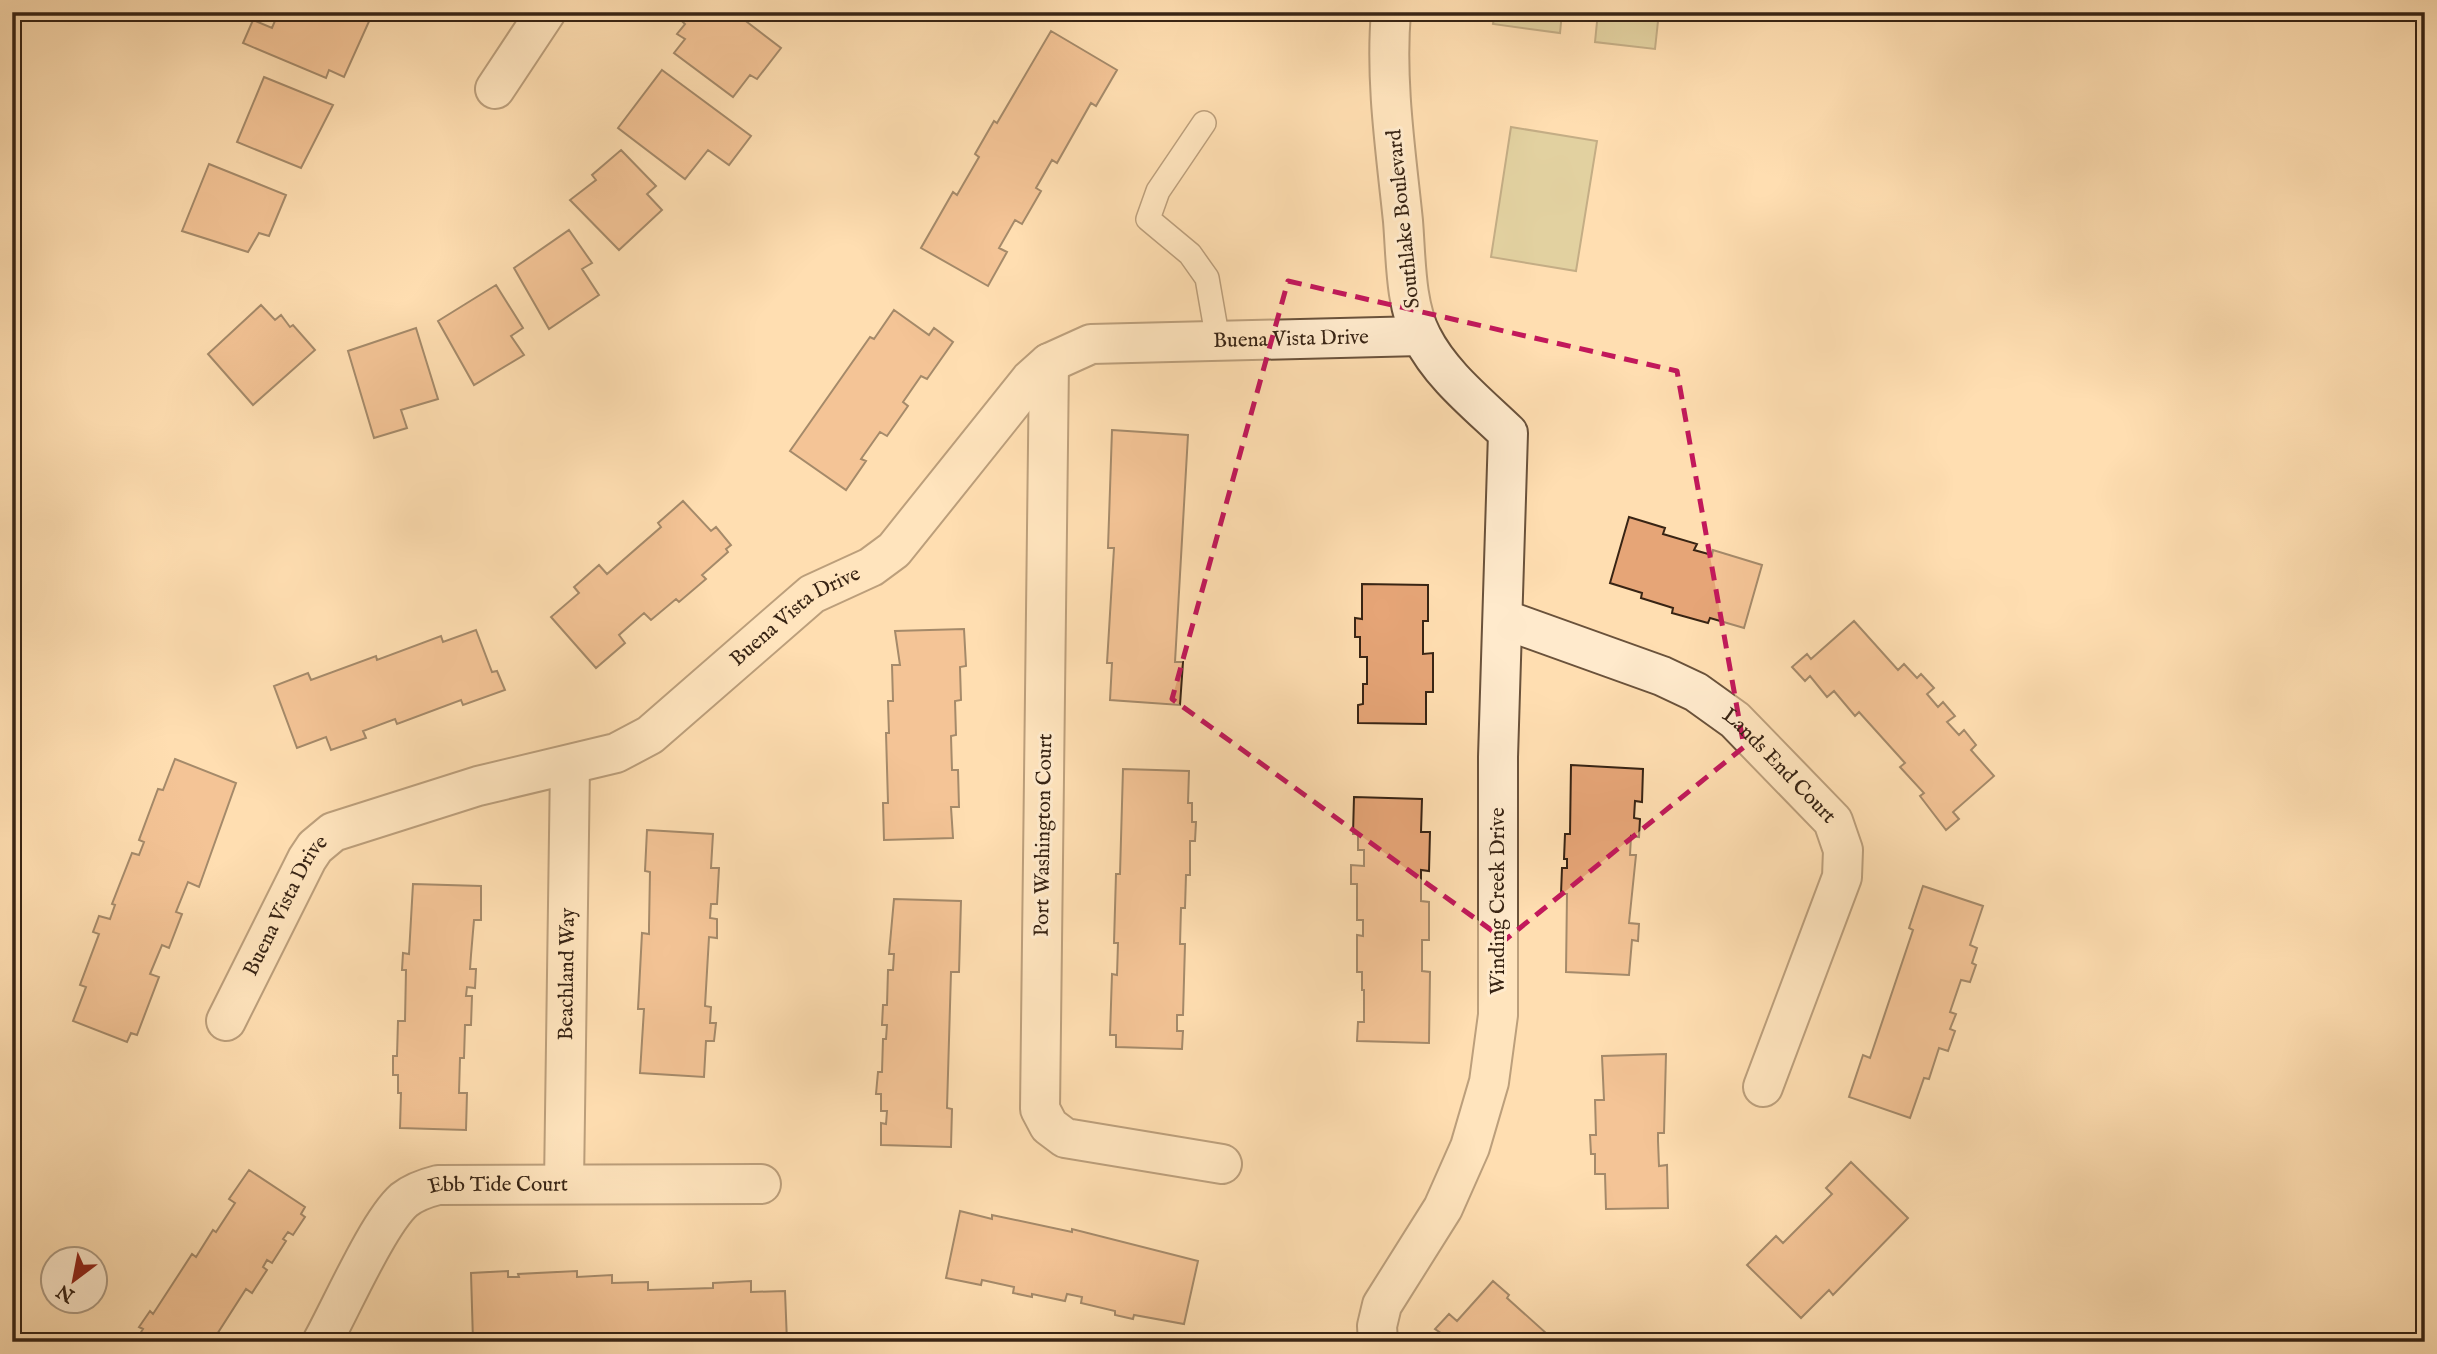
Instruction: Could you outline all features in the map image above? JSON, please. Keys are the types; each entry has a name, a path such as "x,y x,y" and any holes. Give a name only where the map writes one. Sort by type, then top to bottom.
{"street":[{"path":"495,89 546,12"},
{"name":"Southlake Boulevard","path":"1391,12 1394,134 1407,267 1421,336 1458,385 1508,433"},
{"name":"Buena Vista Drive","path":"226,1021 307,859 315,847 333,832 478,786 616,753 650,735 803,601 871,567 894,550 1030,380 1049,363 1091,344 1421,336"},
{"name":"Port Washington Court","path":"1049,363 1040,1109 1049,1126 1065,1139 1222,1164"},
{"name":"Winding Creek Drive","path":"1378,1342 1377,1326 1382,1304 1443,1208 1470,1147 1489,1082 1499,1015 1498,757 1508,433"},
{"name":"Lands End Court","path":"1503,619 1662,676 1696,692 1735,720 1833,821 1843,850 1842,877 1763,1087"},
{"name":"Beachland Way","path":"564,1184 570,765"},
{"name":"Ebb Tide Court","path":"323,1342 388,1220 403,1201 419,1190 438,1185 761,1184"}],"lane":[{"path":"1204,123 1158,191 1149,219 1190,254 1207,278 1219,341"}],"highlighted area":[{"path":"1288,281 1677,371 1744,747 1505,940 1172,699"}],"green space":[{"path":"1495,12 1562,12 1560,33 1493,24"},
{"path":"1598,12 1659,12 1655,49 1595,42"},
{"path":"1511,127 1597,141 1576,271 1491,257"}],"building":[{"path":"285,12 361,12 371,17 344,77 329,70 326,78 243,43 253,20 272,28 277,16 283,18"},
{"path":"672,12 734,12 781,48 757,79 750,75 733,97 674,53 685,39 677,34 685,24"},
{"path":"1051,31 1117,70 1096,106 1091,103 1057,163 1052,160 1036,188 1041,191 1022,224 1015,220 999,248 1007,252 988,286 921,248 953,192 957,195 979,157 975,154 994,121 997,123"},
{"path":"662,70 751,136 729,165 708,150 685,179 618,128"},
{"path":"264,77 333,105 301,168 237,142"},
{"path":"621,150 656,186 647,194 662,210 619,250 570,200 596,180 592,175"},
{"path":"209,164 286,195 269,236 259,233 248,252 182,231"},
{"path":"569,230 592,263 582,269 599,295 549,329 514,268"},
{"path":"496,285 523,328 511,336 524,355 474,385 438,321"},
{"path":"261,305 275,320 281,315 290,327 293,325 315,350 253,405 208,354"},
{"path":"894,310 929,335 934,328 953,342 927,379 921,376 903,402 908,406 887,436 880,432 861,459 866,461 846,490 790,451 870,337 874,339"},
{"path":"416,328 438,399 401,410 407,428 374,438 348,351"},
{"path":"1112,430 1188,435 1175,662 1183,662 1180,705 1110,700 1112,663 1107,663 1114,548 1108,548"},
{"path":"683,501 711,531 716,527 731,545 726,549 728,552 702,575 706,579 679,602 676,599 651,620 644,613 619,635 625,643 596,668 551,617 579,593 574,587 599,565 607,574 661,527 658,523"},
{"path":"1629,517 1665,528 1663,534 1697,544 1694,550 1712,555 1713,550 1762,565 1744,628 1710,618 1708,623 1672,613 1673,608 1641,598 1642,593 1610,583"},
{"path":"1362,584 1428,585 1428,621 1423,621 1423,654 1433,653 1433,692 1426,692 1426,724 1358,723 1358,705 1363,704 1363,684 1367,684 1367,657 1360,657 1360,637 1355,637 1355,618 1362,619"},
{"path":"1854,621 1898,670 1904,664 1917,678 1921,674 1934,688 1927,694 1938,707 1943,702 1955,716 1947,722 1959,735 1964,730 1976,745 1971,750 1994,776 1953,812 1959,819 1946,830 1920,796 1924,793 1900,767 1905,763 1859,712 1855,716 1834,691 1827,697 1810,676 1805,681 1792,667 1807,654 1811,659"},
{"path":"964,629 966,666 960,667 961,700 955,701 956,735 951,736 952,770 958,770 959,807 951,807 953,838 884,840 883,803 888,803 888,701 893,701 892,665 900,665 895,631"},
{"path":"476,630 492,672 497,671 505,690 463,705 461,700 397,724 395,719 363,731 366,738 331,750 326,737 297,748 274,686 308,673 311,680 376,656 377,660 441,636 443,642"},
{"path":"175,759 236,783 199,887 188,882 176,912 182,914 169,948 162,945 150,974 159,977 137,1035 131,1033 127,1042 73,1021 86,987 80,985 99,934 93,932 99,916 110,919 115,905 112,904 132,853 139,855 144,842 139,840 158,789 163,790"},
{"path":"1571,765 1643,769 1642,802 1635,801 1634,818 1640,819 1639,837 1631,836 1630,855 1636,855 1629,923 1639,924 1638,941 1632,940 1629,975 1566,972 1567,894 1561,894 1562,868 1567,868 1567,859 1564,859 1565,834 1570,834"},
{"path":"1123,769 1189,771 1188,803 1192,803 1192,822 1196,822 1195,841 1190,841 1190,875 1186,875 1185,908 1181,908 1180,944 1185,944 1183,1015 1177,1015 1177,1031 1183,1031 1182,1049 1116,1047 1116,1035 1110,1035 1112,974 1117,975 1118,943 1114,943 1116,874 1120,874"},
{"path":"1354,797 1422,799 1421,832 1430,832 1429,871 1421,870 1421,901 1429,902 1429,940 1422,940 1422,971 1430,972 1429,1043 1357,1041 1358,1022 1364,1022 1362,972 1357,972 1357,935 1363,936 1363,920 1357,920 1357,884 1351,884 1351,865 1364,866 1364,850 1358,850 1358,834 1353,834"},
{"path":"647,830 713,834 711,868 719,868 717,904 711,904 710,918 717,919 717,938 709,937 705,1006 711,1007 710,1023 716,1023 714,1041 706,1041 704,1077 640,1073 644,1009 638,1009 642,933 649,934 650,872 645,871"},
{"path":"413,884 481,886 481,920 474,920 470,969 476,969 475,988 467,987 466,996 472,996 471,1025 465,1025 464,1058 460,1058 459,1093 467,1093 466,1130 400,1128 401,1093 398,1093 398,1075 393,1075 393,1056 397,1056 398,1021 405,1021 406,970 402,970 403,953 409,954"},
{"path":"1923,886 1983,906 1970,945 1977,948 1972,963 1976,965 1970,982 1961,980 1950,1012 1956,1014 1950,1029 1955,1031 1948,1051 1939,1048 1929,1079 1924,1078 1910,1118 1849,1097 1863,1055 1870,1058 1913,930 1909,928"},
{"path":"894,899 961,901 959,972 951,972 947,1108 952,1109 951,1147 881,1145 881,1123 886,1124 887,1111 881,1111 881,1094 876,1094 878,1072 882,1072 883,1039 886,1039 887,1025 882,1025 883,1005 887,1005 888,970 893,970 894,954 889,954"},
{"path":"1666,1054 1664,1133 1658,1133 1658,1141 1659,1166 1667,1165 1668,1208 1606,1209 1605,1174 1595,1174 1595,1154 1591,1154 1590,1135 1596,1135 1595,1100 1604,1100 1602,1056"},
{"path":"1851,1162 1908,1218 1833,1295 1829,1290 1801,1318 1747,1265 1776,1236 1783,1243 1832,1194 1826,1188"},
{"path":"249,1170 305,1207 301,1214 305,1217 293,1235 288,1232 283,1239 286,1241 272,1263 267,1260 263,1267 267,1270 252,1293 246,1289 212,1342 135,1342 143,1329 139,1327 150,1311 153,1314 192,1254 196,1257 213,1230 216,1232 235,1203 229,1199"},
{"path":"960,1211 1072,1232 1072,1229 1198,1261 1184,1324 1134,1315 1133,1319 1115,1315 1115,1311 1081,1303 1082,1297 1067,1294 1065,1301 1032,1294 1032,1297 1013,1293 1014,1287 982,1280 981,1285 946,1278"},
{"path":"508,1271 508,1277 519,1277 518,1274 577,1271 577,1277 612,1275 612,1283 648,1282 648,1290 713,1288 713,1283 751,1281 751,1292 785,1291 787,1342 576,1342 575,1337 543,1338 543,1342 473,1341 471,1273"},
{"path":"1493,1281 1509,1295 1507,1298 1546,1333 1542,1338 1547,1342 1454,1342 1435,1329 1449,1314 1457,1321"}]}
